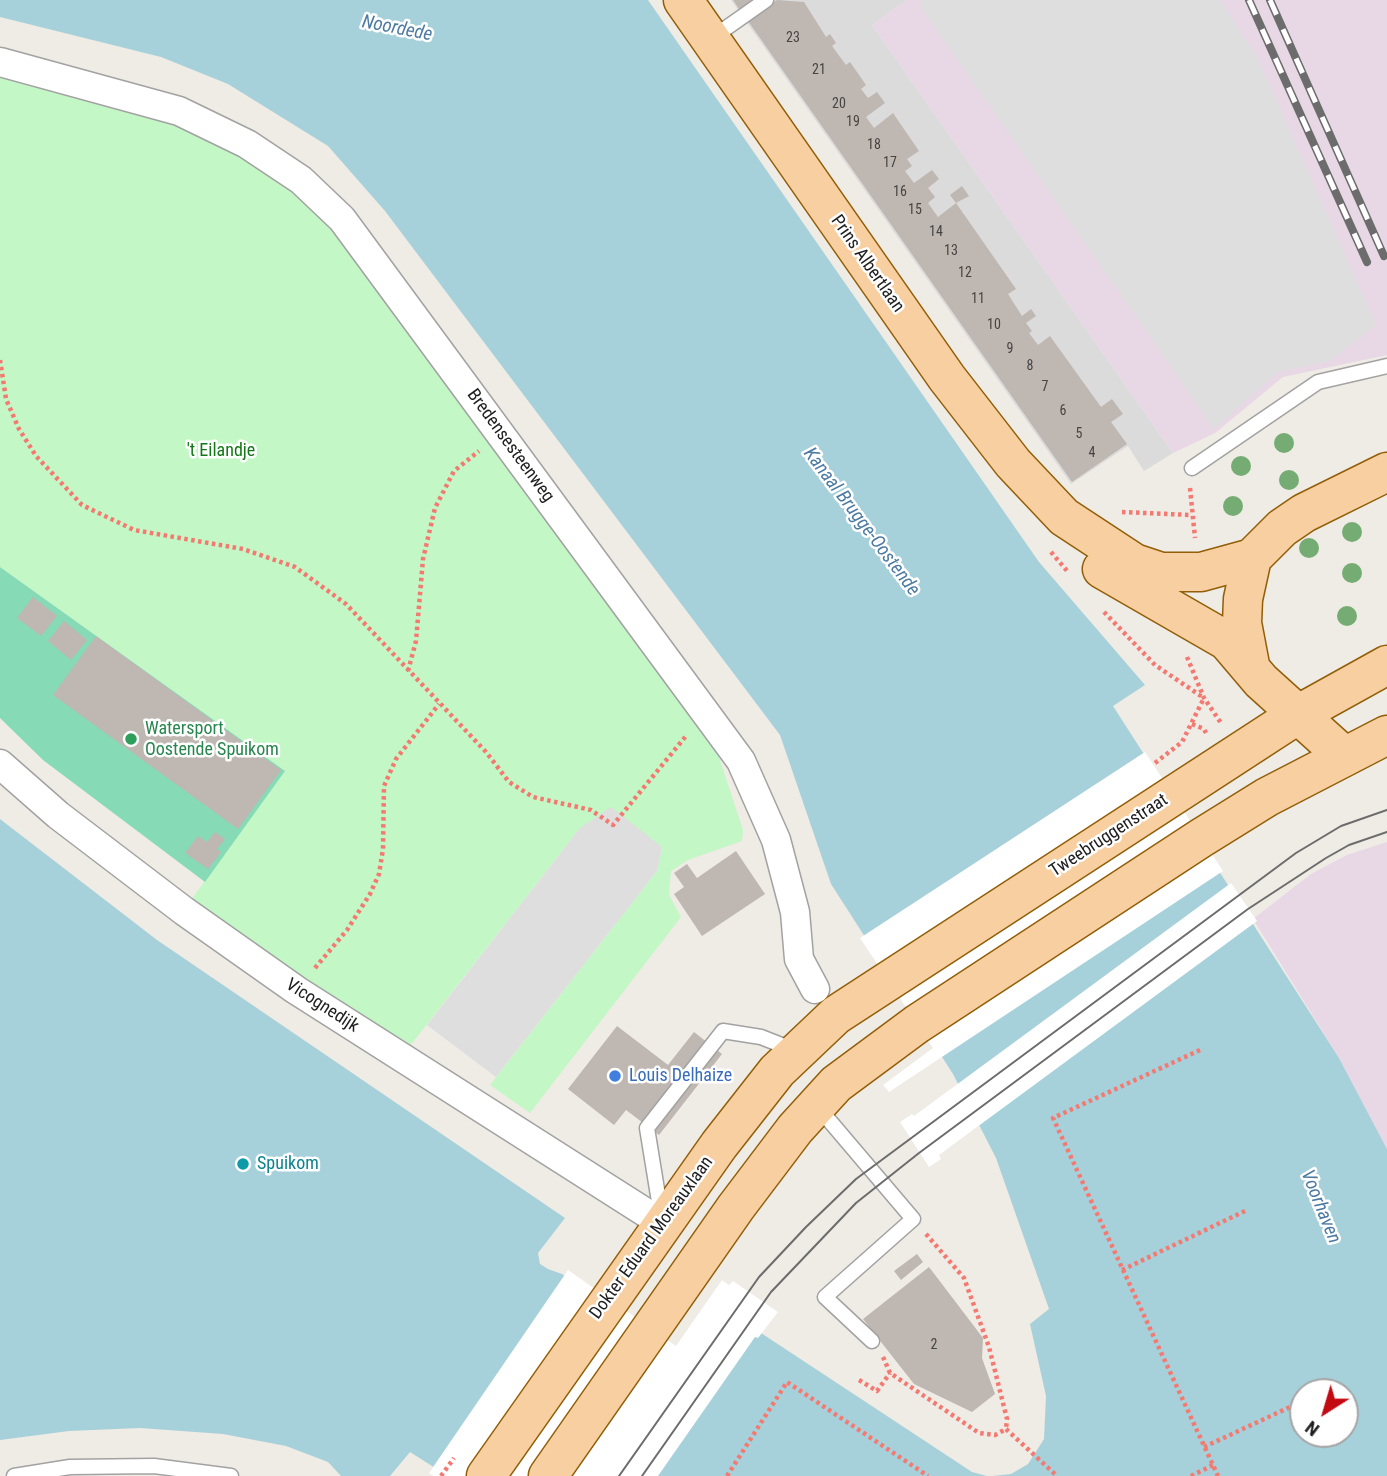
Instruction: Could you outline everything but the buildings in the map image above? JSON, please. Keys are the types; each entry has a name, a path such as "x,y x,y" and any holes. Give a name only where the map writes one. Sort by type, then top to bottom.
{"main road":[{"name":"Prins Albertlaan","path":"683,0 947,378 1013,463 1064,517 1134,563 1161,572 1201,572 1252,558"},
{"path":"1250,665 1242,623 1243,599 1252,558 1282,528 1304,513 1387,472"},
{"name":"Prins Albertlaan","path":"1064,517 1082,554 1122,582 1227,640 1261,681 1344,756"},
{"name":"Tweebruggenstraat","path":"826,1002 888,980 1163,779 1297,715 1387,666"},
{"path":"548,1476 736,1207 816,1105 862,1062 1201,838 1267,797 1387,734"},
{"name":"Dokter Eduard Moreauxlaan","path":"486,1476 662,1223 755,1098 799,1052 826,1002"}],"street":[{"name":"Bredensesteenweg","path":"0,62 179,111 247,144 301,180 342,219 741,761 776,841 795,912 799,959 826,1002"},
{"name":"Vicognedijk","path":"0,764 58,815 184,911 296,990 662,1223"}],"lane":[{"path":"710,39 766,0"},
{"path":"1192,468 1318,382 1387,366"},
{"path":"662,1223 647,1128 723,1031 761,1037 799,1052"},
{"path":"816,1105 913,1219 825,1297 872,1341"},
{"path":"14,1476 70,1467 154,1465 231,1476"}],"path":[{"path":"0,360 6,399 19,429 36,456 82,505 134,530 243,549 295,566 346,604 407,672 486,752 509,782 533,797 591,810 613,825 680,741 707,717"},
{"path":"407,672 416,640 423,559 435,508 454,471 501,433"},
{"path":"1163,779 1204,698"},
{"path":"296,990 347,930 370,894 379,874 383,849 386,779 396,759 439,704"},
{"path":"1200,1050 1053,1118 1218,1476"},
{"path":"1122,1270 1247,1210"},
{"path":"913,1219 964,1278 989,1347 1007,1419 1006,1429"},
{"path":"859,1380 877,1391 890,1373 979,1433 995,1435 1006,1429"},
{"path":"727,1476 787,1382 928,1476"},
{"path":"1204,1447 1289,1408"},
{"path":"1006,1429 1057,1476"},
{"path":"1191,1476 1213,1465"}],"shaded area":[{"path":"731,0 907,0 872,25 1173,453 1144,471 1128,446 1071,484"},
{"path":"907,0 1387,0 1387,355 1283,377 1215,433 1173,453 872,25"},
{"path":"922,0 1220,0 1256,55 1376,325 1330,361 1278,372 1214,429 918,3"},
{"path":"611,807 662,847 657,871 496,1077 427,1025 580,828"},
{"path":"1387,842 1387,1149 1339,1058 1253,919 1311,874 1347,855"}],"green space":[{"name":"'t Eilandje","path":"0,74 118,104 216,141 263,167 306,200 345,243 715,745 743,830 742,841 688,860 671,871 669,895 681,917 530,1113 490,1085 657,871 662,847 580,828 410,1046 343,1006 191,900 285,771 0,567"},
{"name":"Watersport Oostende Spuikom","path":"0,567 285,771 205,882 43,760 0,718"}],"water":[{"path":"0,0 648,0 1039,562 1145,685 1113,706 1339,1058 1387,1149 1387,1476 993,1476 1011,1474 1028,1464 1044,1439 1046,1396 1030,1324 1049,1309 996,1158 953,1074 831,884 780,735 385,211 328,146 228,84 161,57 0,17"},
{"name":"Spuikom","path":"0,819 157,940 565,1218 538,1253 540,1264 562,1274 676,1350 717,1304 972,1472 987,1476 437,1476 440,1471 410,1452 390,1476 341,1476 328,1462 286,1446 223,1434 140,1428 69,1431 0,1440"}],"pier":[{"path":"1145,752 1223,871 889,1092 883,1085 933,1048 860,938"},
{"path":"1231,883 1257,921 939,1155 941,1159 929,1167 900,1122 912,1114 914,1116"},
{"path":"568,1270 676,1346 722,1280 729,1285 733,1281 778,1312 758,1338 755,1337 658,1476 433,1476 429,1473"}],"tram line":[{"path":"619,1476 759,1277 856,1179 1296,853 1341,826 1387,810"},
{"path":"642,1476 771,1292 856,1203 919,1153 1248,909 1349,845 1387,832"}],"railway":[{"path":"1249,0 1367,262"},
{"path":"1270,0 1384,256"}],"place":[{"name":"Watersport Oostende Spuikom","path":"131,739"},
{"name":"Louis Delhaize","path":"615,1076"},
{"name":"Spuikom","path":"243,1164"}],"water label":[{"name":"Noordede","path":"397,29"},
{"name":"Kanaal Brugge-Oostende","path":"861,522"},
{"name":"Voorhaven","path":"1320,1207"}]}
